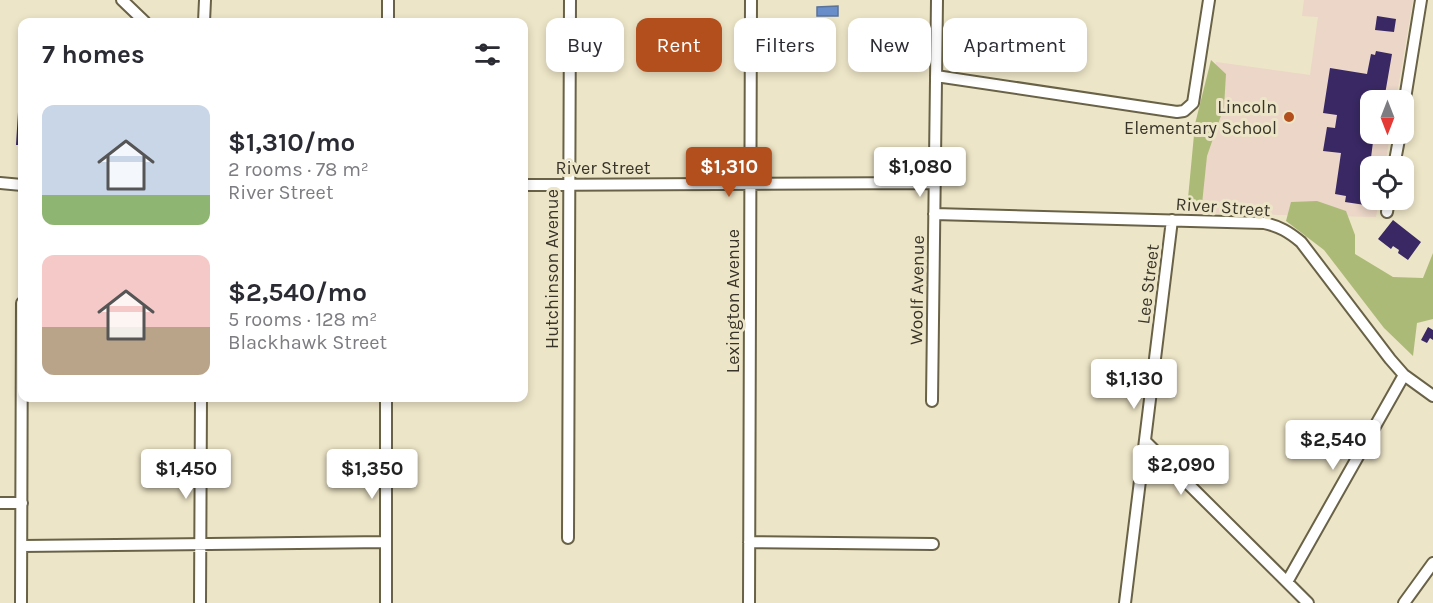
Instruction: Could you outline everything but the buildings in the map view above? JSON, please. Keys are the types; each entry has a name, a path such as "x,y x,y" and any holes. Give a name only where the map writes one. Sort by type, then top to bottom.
{"street":[{"path":"122,0 141,18"},
{"path":"204,18 205,0"},
{"path":"388,0 388,18"},
{"name":"Hutchinson Avenue","path":"568,538 570,0"},
{"name":"Lexington Avenue","path":"748,603 751,0"},
{"name":"Woolf Avenue","path":"932,401 937,0"},
{"path":"936,76 1177,112 1189,108 1193,103 1209,0"},
{"path":"1406,90 1421,0"},
{"path":"0,183 18,184"},
{"name":"River Street","path":"528,185 935,183"},
{"name":"River Street","path":"934,214 1264,223 1278,226 1301,242 1404,375 1433,396"},
{"name":"Lee Street","path":"1125,603 1172,220"},
{"path":"1287,582 1404,375"},
{"path":"21,603 22,402"},
{"path":"200,603 201,402"},
{"path":"386,603 387,402"},
{"path":"1145,441 1308,603"},
{"path":"0,503 22,503"},
{"path":"22,546 386,542"},
{"path":"749,542 933,544"},
{"path":"1404,603 1433,563"}],"shaded area":[{"name":"Lincoln Elementary School","path":"1304,0 1413,0 1398,90 1360,90 1360,144 1388,144 1387,156 1360,156 1360,210 1377,210 1376,217 1189,213 1216,62 1310,75 1318,17 1302,16"}],"green space":[{"path":"1211,60 1226,74 1224,107 1207,156 1202,204 1187,209 1195,124"},
{"path":"1317,201 1346,211 1355,235 1355,254 1393,277 1423,278 1433,253 1433,319 1417,323 1413,356 1384,328 1324,250 1286,221 1291,202"}],"water":[{"path":"838,6 838,16 817,16 817,7"}],"place":[{"name":"Lincoln Elementary School","path":"1289,117"}]}
